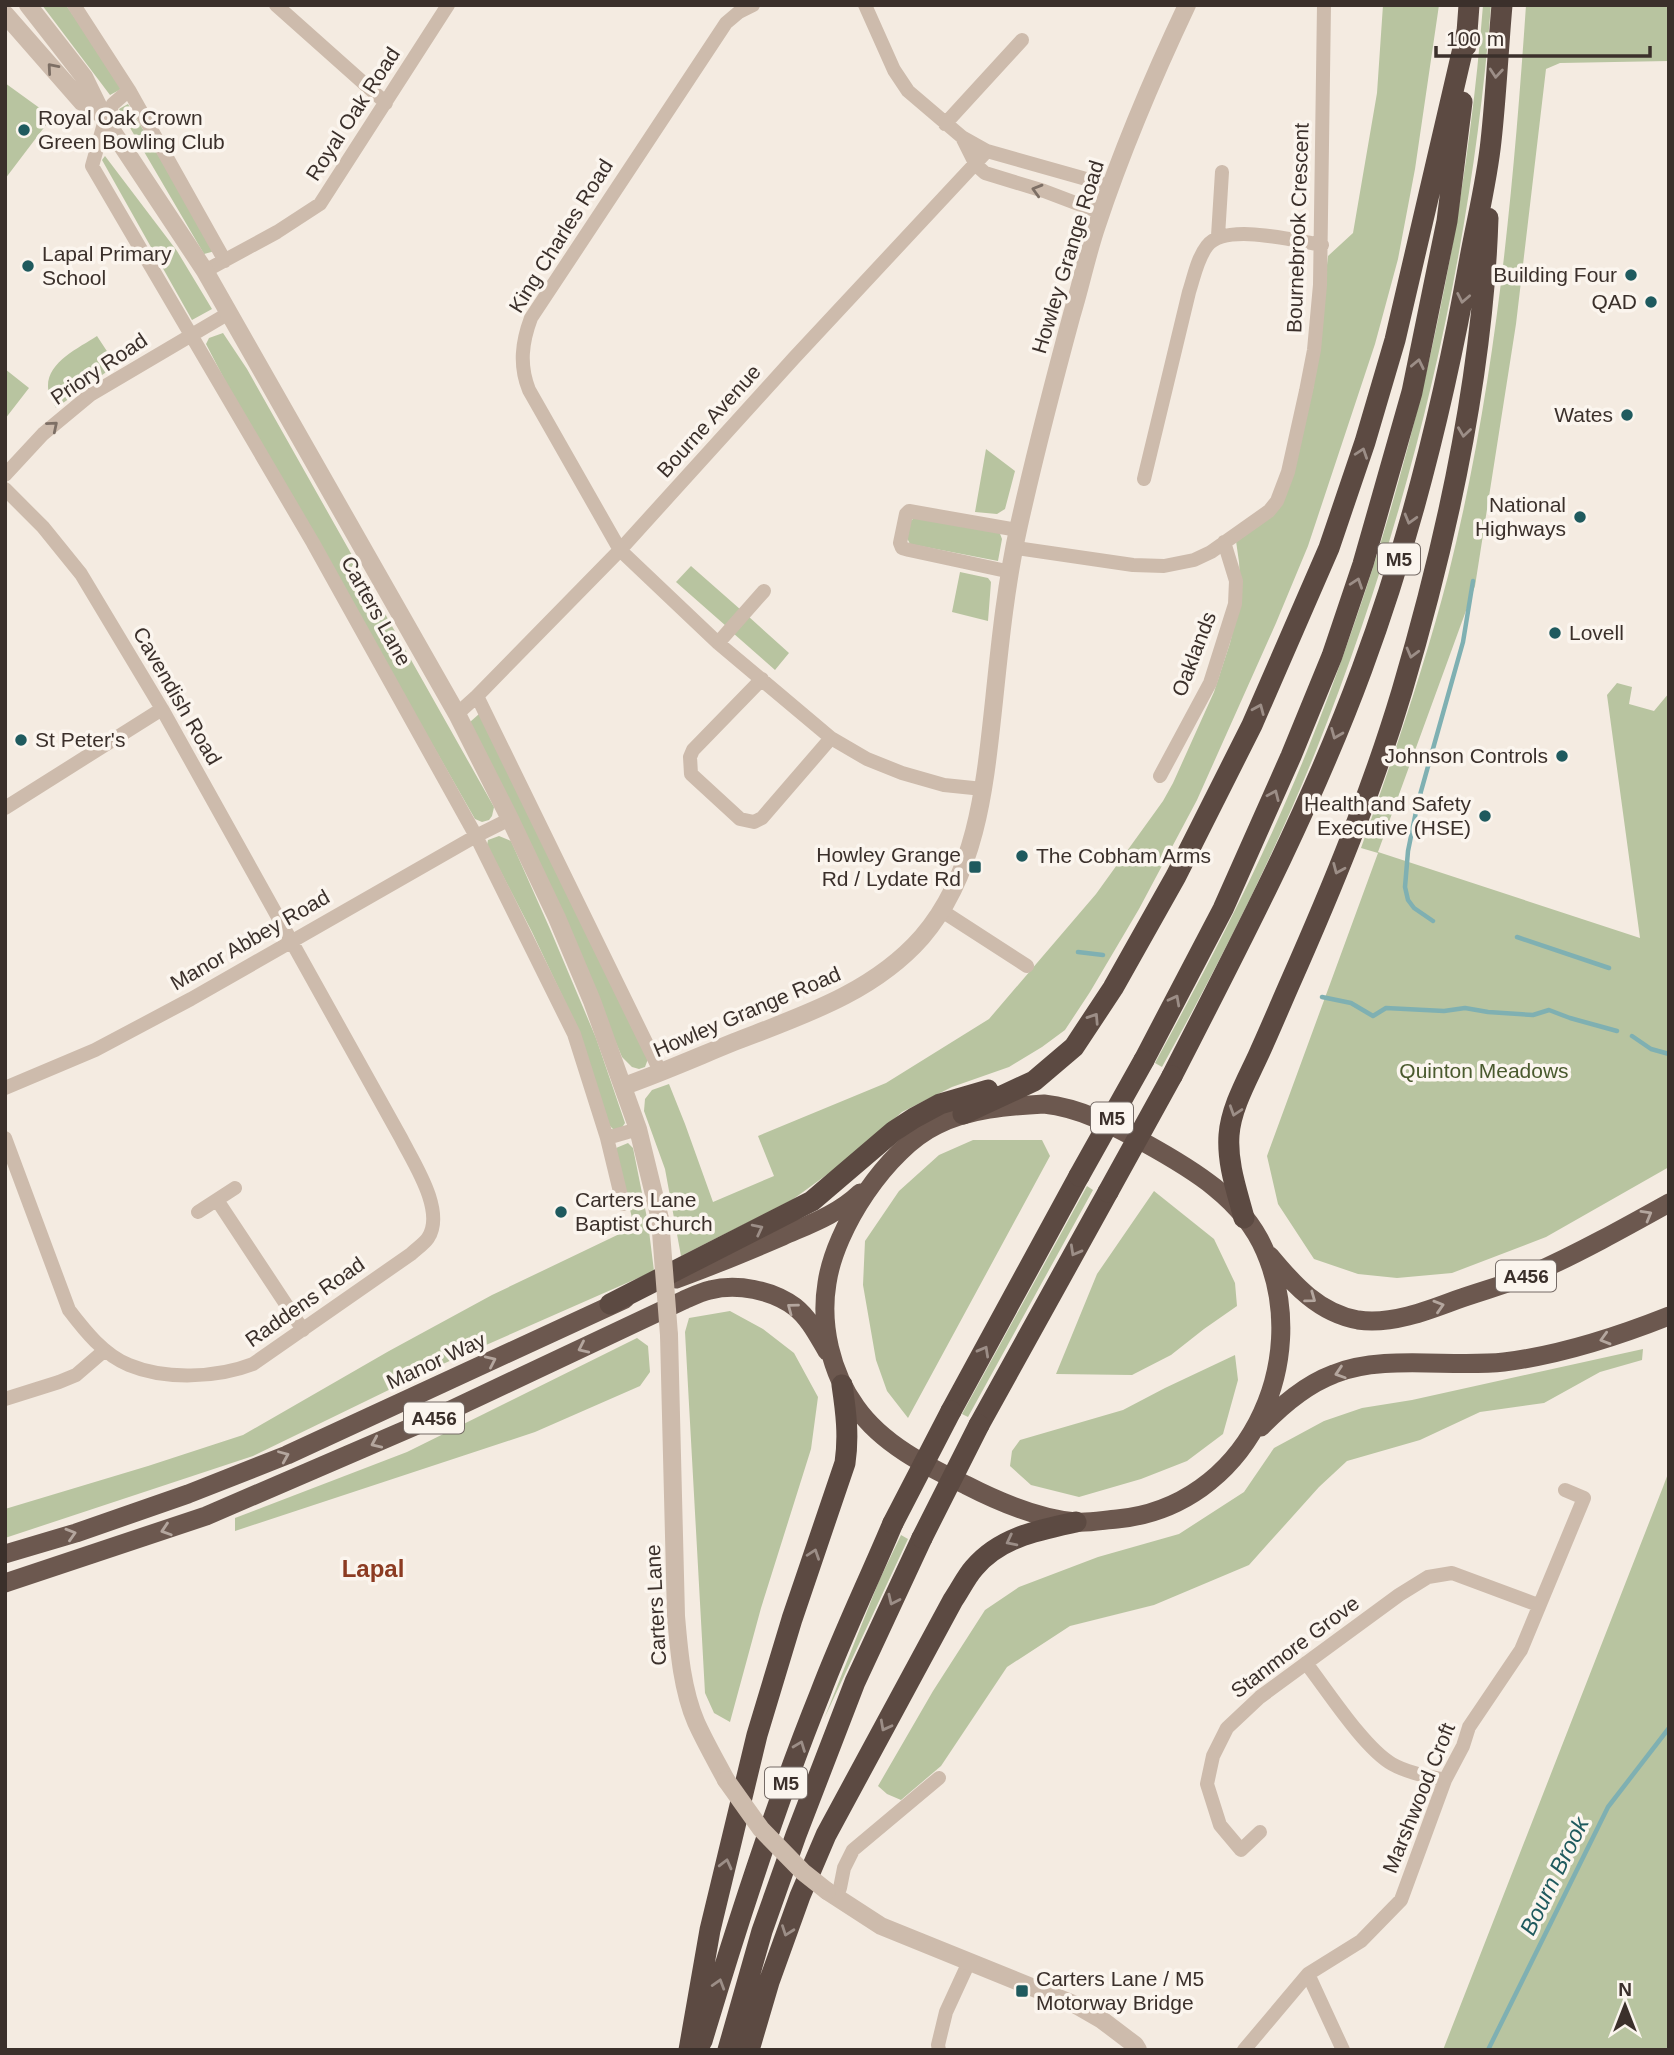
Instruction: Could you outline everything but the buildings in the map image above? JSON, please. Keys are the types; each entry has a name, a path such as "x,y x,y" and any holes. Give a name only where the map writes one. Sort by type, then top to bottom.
{"highway":[{"name":"M5","path":"699,2050 739,1915 778,1804 820,1692 893,1523 1223,909 1332,656 1363,564 1412,392 1447,221 1459,135 1469,5"},
{"name":"M5","path":"728,2050 762,1931 855,1682 922,1538 979,1425 1172,1076 1251,922 1323,766 1366,657 1395,572 1441,407 1491,144 1502,5"},
{"path":"1076,1522 1031,1513 990,1497 937,1471 895,1445 877,1430 857,1409 842,1385 833,1361 825,1307 827,1282 837,1246 851,1217 872,1182 912,1140 934,1126 1034,1081 1074,1047 1113,988 1176,876 1252,725 1329,548 1365,442 1395,340 1467,31"},
{"path":"1244,1218 1231,1170 1229,1133 1234,1114 1354,831 1402,692 1443,540 1460,459 1481,316 1486,267 1491,144"},
{"path":"610,1304 812,1201 894,1131 940,1104 1019,1081 1049,1068"},
{"path":"963,1114 1044,1104 1079,1110 1118,1128 1198,1174 1222,1193 1244,1218 1265,1250 1277,1297 1281,1327 1277,1373 1250,1438"},
{"name":"Manor Way","path":"5,1554 76,1533 188,1494 287,1455 610,1304 757,1248 826,1217 848,1204 872,1182"},
{"name":"A456","path":"1265,1250 1296,1287 1329,1311 1358,1320 1390,1319 1445,1304 1530,1275 1616,1233 1669,1203"},
{"name":"A456","path":"5,1583 206,1517 438,1416 709,1290 743,1288 774,1295 785,1301 796,1308 813,1327 833,1361"},
{"path":"749,2050 769,1982 800,1896 826,1835 953,1600 974,1568 992,1552 1013,1539 1036,1531 1076,1522 1121,1519 1163,1510 1182,1501 1211,1481 1235,1459 1250,1438 1289,1400 1335,1373 1382,1364 1502,1362 1546,1355 1630,1332 1669,1316"},
{"path":"690,2050 710,1930 757,1735 792,1619 845,1463 848,1441 842,1385"}],"street":[{"name":"Carters Lane","path":"28,5 83,76 103,117 205,271 457,714 557,918 592,1001 638,1129 660,1219 669,1335 676,1616 680,1653 684,1683 696,1720 726,1780 761,1829 803,1872 831,1894 881,1926 1076,2005 1102,2020 1138,2050"},
{"path":"74,5 129,90 225,261"},
{"path":"276,5 386,103"},
{"name":"Royal Oak Road","path":"205,271 277,232 320,204 448,5"},
{"name":"King Charles Road","path":"753,5 739,12 720,31 531,318 525,335 523,369 529,390 620,550 718,643 831,738 867,759 944,785 982,789"},
{"path":"864,5 894,70 908,91 962,137 987,151 1111,186"},
{"name":"Howley Grange Road","path":"624,1086 824,1007 860,988 905,954 942,911 970,850 982,789 1011,572 1049,400 1111,186 1155,72 1187,5"},
{"name":"Bournebrook Crescent","path":"1017,539 1133,565 1164,566 1194,560 1211,551 1269,510 1277,501 1285,480 1307,391 1314,351 1322,245 1324,5"},
{"name":"Carters Lane","path":"5,14 82,103 103,117"},
{"path":"945,124 1022,40"},
{"path":"103,117 129,90"},
{"name":"Carters Lane","path":"103,117 92,166 313,543 476,836 574,1034 607,1138 623,1204"},
{"path":"962,137 976,165 985,173 1102,213"},
{"name":"Bourne Avenue","path":"457,714 620,550 987,151"},
{"path":"1218,236 1222,172"},
{"path":"1144,479 1197,267 1206,246 1218,236 1239,234 1268,235 1322,245"},
{"name":"Priory Road","path":"5,475 43,434 90,396 229,313"},
{"name":"Cavendish Road","path":"5,489 43,527 81,574 162,709 290,941"},
{"path":"1011,572 902,548 900,543 905,514 909,511 1017,539"},
{"name":"Oaklands","path":"1160,776 1210,683 1235,604 1236,581 1224,541"},
{"path":"718,643 764,591"},
{"path":"762,679 690,757 691,774 740,818 754,822 762,818 831,738"},
{"path":"477,696 661,1073"},
{"path":"5,808 162,709"},
{"name":"Manor Abbey Road","path":"5,1088 95,1050 191,999 510,819"},
{"path":"942,911 1027,965"},
{"name":"Raddens Road","path":"5,1138 69,1310 105,1350 128,1365 178,1375 236,1371 253,1364 303,1330 411,1254 428,1238 433,1223 427,1188 290,941"},
{"path":"607,1138 638,1129"},
{"path":"198,1212 235,1188"},
{"path":"217,1200 303,1330"},
{"path":"5,1399 75,1375 105,1350"},
{"name":"Marshwood Croft","path":"1244,2050 1308,1974 1361,1941 1401,1900 1445,1780 1463,1746 1469,1727 1521,1650 1584,1498 1565,1490"},
{"name":"Stanmore Grove","path":"1260,1832 1241,1850 1220,1825 1207,1784 1213,1756 1227,1728 1260,1697 1399,1595 1428,1577 1452,1573 1538,1605"},
{"path":"1306,1663 1367,1742 1391,1763 1417,1774 1445,1780"},
{"path":"831,1894 840,1888 844,1868 853,1850 939,1778"},
{"path":"939,2050 946,2012 969,1962"},
{"path":"1308,1974 1343,2050"}],"green space":[{"path":"42,5 66,5 123,88 110,95"},
{"path":"1383,5 1439,5 1415,169 1398,259 1375,344 1308,546 1197,800 1139,909 1065,1030 1009,1067 952,1087 902,1112 847,1160 792,1200 681,1256 665,1169 644,1111 645,1099 652,1090 669,1084 713,1202 774,1176 758,1136 886,1083 989,1019 1096,894 1163,801 1214,692 1230,643 1241,597 1236,541 1280,505 1313,389 1328,256 1353,233 1377,93"},
{"path":"1483,5 1491,5 1482,100 1452,290 1432,383 1381,568 1317,748 1282,830 1224,950 1162,1067 1155,1063 1236,909 1307,751 1372,570 1400,478 1424,385 1461,196"},
{"name":"Quinton Meadows","path":"1526,5 1669,5 1669,61 1560,63 1546,69 1516,324 1475,586 1378,852 1640,938 1607,695 1617,683 1632,687 1629,704 1654,711 1669,693 1669,1167 1546,1237 1452,1273 1397,1278 1358,1274 1314,1259 1278,1204 1267,1156 1378,853 1361,848 1429,645 1464,506 1500,292"},
{"name":"Royal Oak Crown Green Bowling Club","path":"5,83 52,117 5,179"},
{"path":"128,104 215,251 204,254 119,109"},
{"path":"105,156 177,251 212,309 192,320 102,160"},
{"path":"223,333 247,369 494,807 489,820 482,822 475,819 232,394 206,344 209,338"},
{"path":"97,336 116,365 56,408 48,390 53,370 65,357"},
{"path":"5,369 29,388 5,419"},
{"path":"986,449 1015,471 1005,509 997,514 975,512"},
{"path":"916,517 999,531 1002,539 998,561 910,544 907,538 910,521"},
{"path":"691,566 741,610 726,626 676,582"},
{"path":"960,572 988,578 991,582 988,621 952,612"},
{"path":"748,616 789,653 775,670 733,633"},
{"path":"479,714 648,1059 645,1067 632,1067 622,1057 470,722"},
{"path":"499,836 511,841 596,1038 625,1123 621,1129 613,1129 608,1124 576,1025 487,845 488,840"},
{"path":"973,1140 1042,1140 1050,1156 908,1418 887,1391 876,1360 863,1285 865,1241 899,1191 939,1155"},
{"path":"628,1143 633,1148 648,1223 654,1271 436,1367 253,1456 5,1538 5,1509 243,1435 492,1295 634,1227 616,1148"},
{"path":"1087,1186 1093,1190 968,1417 962,1414"},
{"path":"1154,1191 1214,1239 1235,1283 1237,1306 1171,1355 1132,1375 1056,1374 1097,1274"},
{"path":"730,1311 763,1329 794,1353 818,1397 811,1449 761,1608 730,1722 714,1713 705,1693 685,1332 689,1318"},
{"path":"637,1338 648,1346 650,1372 640,1386 535,1432 235,1531 235,1518 407,1452"},
{"path":"1643,1349 1642,1360 1600,1372 1544,1403 1480,1412 1420,1440 1347,1461 1319,1487 1249,1565 1154,1605 1070,1626 1007,1667 941,1766 901,1800 887,1794 878,1786 933,1691 985,1610 1019,1587 1098,1557 1179,1534 1244,1492 1274,1448 1324,1421 1362,1408 1412,1400"},
{"path":"1235,1355 1238,1380 1223,1434 1187,1461 1141,1479 1079,1497 1031,1485 1010,1466 1012,1451 1020,1440 1123,1410"},
{"path":"1669,1471 1669,2050 1443,2050 1663,1487"},
{"path":"901,1535 908,1539 824,1719 879,1581"}],"waterway":[{"path":"1433,921 1414,908 1408,900 1405,887 1408,851 1418,802 1463,642 1473,581"},
{"path":"1517,937 1609,968"},
{"path":"1078,952 1103,955"},
{"path":"1322,997 1351,1003 1373,1016 1386,1008 1444,1011 1465,1008 1533,1015 1549,1010 1617,1031"},
{"path":"1632,1036 1651,1049 1669,1054"},
{"name":"Bourn Brook","path":"1488,2050 1608,1807 1669,1728"}],"place":[{"name":"Royal Oak Crown Green Bowling Club","path":"24,130"},
{"name":"Lapal Primary School","path":"28,266"},
{"name":"Building Four","path":"1631,275"},
{"name":"QAD","path":"1651,302"},
{"name":"Wates","path":"1627,415"},
{"name":"National Highways","path":"1580,517"},
{"name":"Lovell","path":"1555,633"},
{"name":"St Peter's","path":"21,740"},
{"name":"Johnson Controls","path":"1562,756"},
{"name":"Health and Safety Executive (HSE)","path":"1485,816"},
{"name":"The Cobham Arms","path":"1022,856"},
{"name":"Howley Grange Rd / Lydate Rd","path":"975,867"},
{"name":"Carters Lane Baptist Church","path":"561,1212"},
{"name":"Carters Lane / M5 Motorway Bridge","path":"1022,1991"}],"district":[{"name":"Lapal","path":"373,1569"}]}
